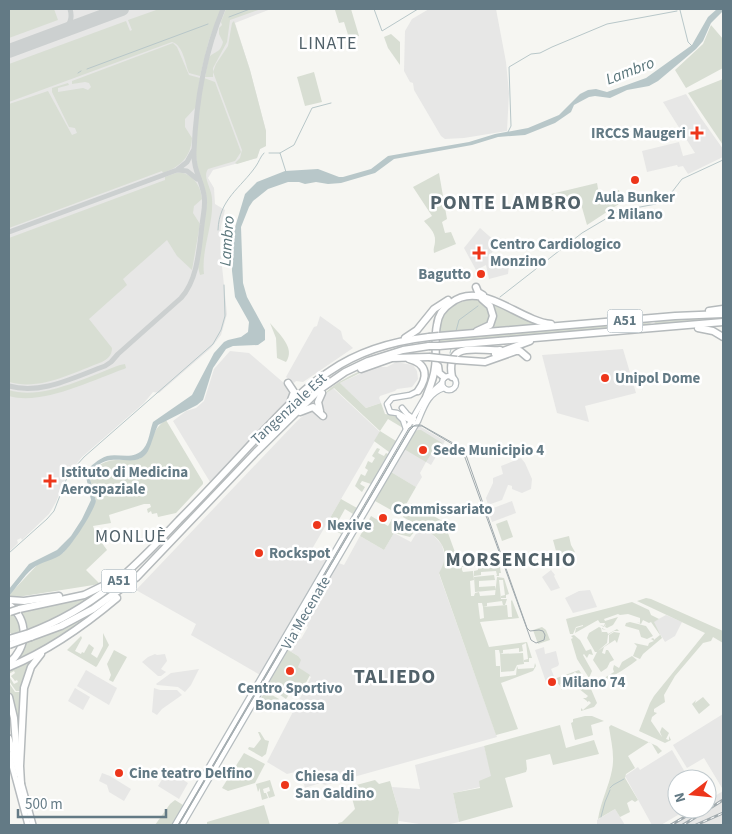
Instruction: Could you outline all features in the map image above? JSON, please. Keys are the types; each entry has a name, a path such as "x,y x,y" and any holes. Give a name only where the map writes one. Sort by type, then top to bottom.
{"highway":[{"path":"476,287 479,293 500,302 508,308"},
{"path":"426,397 435,368 437,325 441,313 448,305 463,296 476,295 487,298 540,322 575,325"},
{"path":"443,382 437,360 438,328 444,313 452,305 466,299 479,298 488,303 494,316 490,325 482,329 459,334"},
{"path":"383,346 412,334 434,309 448,300"},
{"path":"699,312 723,304"},
{"path":"675,316 723,309"},
{"name":"Tangenziale Est","path":"9,645 70,614 99,596 124,577 301,394 330,371 360,354 383,346 429,337 675,316 723,314"},
{"name":"Tangenziale Est","path":"9,639 61,626 93,609 126,586 154,561 250,458 312,396 345,372 368,361 385,355 429,346 723,322"},
{"path":"668,327 723,327"},
{"path":"698,328 713,331 723,337"},
{"path":"470,361 489,357 541,338"},
{"path":"452,377 452,362 462,350 469,348 492,351 504,350"},
{"path":"250,458 264,449 300,412 322,393 336,382 363,368 392,358 402,357 429,357 485,362 516,351 520,351 527,357"},
{"path":"402,357 416,361 424,369 425,380 418,391"},
{"path":"435,368 443,382"},
{"path":"272,422 294,396 294,390 288,383 302,387 325,372 330,371"},
{"path":"300,412 313,407 323,416 318,406 322,393"},
{"path":"9,612 77,597 90,592 114,580 154,547"},
{"path":"9,667 32,657 82,625 113,601 150,567 154,561"},
{"path":"9,600 24,601 90,592"},
{"path":"9,604 20,618 24,632 20,651 9,662"},
{"path":"22,784 20,766 25,680 33,663 56,642"},
{"path":"9,697 14,718 16,751 22,784"}],"main road":[{"path":"443,382 448,376 452,377"},
{"name":"Via Mecenate","path":"443,382 449,390 456,381 452,377"},
{"name":"Via Mecenate","path":"182,825 222,751 227,736 406,430 415,421 426,397 443,382"},
{"name":"Via Mecenate","path":"175,825 222,751 230,744 415,421 426,403 443,382"},
{"path":"415,421 388,410 387,404 390,399 410,395 418,391"},
{"path":"397,398 401,402 402,408 415,421"},
{"path":"395,413 402,408"},
{"path":"395,413 403,419 406,430"},
{"path":"227,736 226,742 230,744"},
{"path":"9,738 33,825"},
{"path":"9,754 30,810 28,825"}],"shaded area":[{"path":"9,9 271,9 235,23 266,131 266,146 260,149 257,158 213,170 208,178 214,188 215,204 225,210 221,226 220,247 227,314 221,335 211,348 159,393 153,392 144,403 82,457 67,475 49,514 22,540 21,538 17,540 18,543 9,552"},
{"path":"9,9 54,9 58,20 9,38"},
{"path":"159,9 221,9 209,40 200,76 189,73 181,50 172,42 9,102 9,64 126,21 130,31 132,30 128,20"},
{"path":"226,9 261,9 230,20 227,42 213,68 213,77 205,77 209,57 222,46 223,42 219,34 219,28 222,25 221,22"},
{"path":"351,9 359,36 349,38 344,22 339,23 335,10"},
{"path":"429,9 496,9 506,62 509,93 507,131 464,138 445,139 441,136 414,90 413,83 410,82 404,71 405,31 412,19"},
{"path":"717,9 723,9 723,11 711,23 703,41 696,49 658,81 649,86 627,90 610,98 589,97 574,105 571,112 555,123 525,135 498,137 472,145 394,159 375,173 341,183 328,184 316,182 305,184 288,182 268,189 253,201 241,227 243,283 247,297 265,330 265,340 258,345 233,346 226,349 213,368 203,400 158,425 148,451 144,456 136,460 105,461 90,472 89,475 96,501 82,528 63,553 32,569 9,596 9,589 29,564 57,550 71,536 82,519 91,500 85,472 92,465 107,456 131,455 140,452 147,443 153,422 192,395 214,353 224,342 241,337 248,332 249,322 235,297 232,271 233,234 245,194 257,182 285,171 318,169 343,177 371,169 388,156 469,142 495,134 528,128 559,115 580,94 588,90 596,89 607,92 646,78 692,45 708,17"},
{"path":"234,21 250,70 266,131 266,146 260,149 257,158 237,164 235,163 240,158 242,150 213,72 228,46"},
{"path":"711,25 723,39 723,68 686,88 675,70 703,44"},
{"path":"391,34 400,42 400,65 388,48 384,37"},
{"path":"173,43 177,47 189,75 200,78 196,107 185,119 185,127 192,138 189,151 184,160 175,168 163,173 162,171 9,228 9,104 48,91 72,135 77,133 75,128 69,127 52,92 52,88 68,83 69,85 58,88 58,92 83,88 88,90 91,87 89,83 72,84 72,81"},
{"path":"314,72 322,102 305,106 297,77"},
{"path":"204,78 215,82 241,152 235,161 208,169 206,172 212,195 212,208 204,255 204,274 200,275 198,267 207,201 198,169 196,144"},
{"path":"723,79 723,145 688,93"},
{"name":"IRCCS Maugeri","path":"686,94 723,149 723,157 688,174 683,166 678,167 677,165 647,172 642,151 679,142 683,156 695,153 663,102"},
{"path":"176,173 186,174 194,180 200,189 202,199 194,206 193,213 200,224 192,270 177,256 167,240 123,279 127,285 89,319 112,348 108,358 68,376 44,383 21,384 9,382 9,238 165,180 165,177"},
{"path":"439,173 447,219 442,222 445,233 451,232 456,244 434,253 435,238 431,229 424,221 432,216 413,187"},
{"path":"597,183 599,194 619,190 622,203 587,225 581,204 551,211 547,195"},
{"name":"Centro Cardiologico Monzino","path":"480,228 497,243 491,254 500,266 509,265 508,274 489,279 486,265 476,270 464,248"},
{"path":"472,296 486,299 529,320 545,325 483,330 492,322 493,309 488,303 476,297 461,299 448,307 454,302 465,297"},
{"path":"471,299 484,301 490,308 491,320 478,330 439,334 441,321 448,310 458,303"},
{"path":"723,315 723,320 659,325 654,323 659,320"},
{"path":"320,316 341,331 343,339 353,348 303,382 296,381 294,383 286,377 314,327 317,326"},
{"path":"270,323 288,346 289,357 286,362 277,358 276,338"},
{"path":"652,323 439,344 439,338"},
{"path":"623,349 636,393 585,406 589,422 557,413 542,355"},
{"path":"230,351 249,353 292,390 292,397 210,482 173,421 186,411 196,408 204,401 214,369"},
{"path":"396,362 413,365 417,371 418,379 412,387 397,389 380,396 381,403 366,408 340,383 379,365 387,367"},
{"path":"125,364 126,368 124,369 51,395 36,398 9,396 9,390 22,393 50,390"},
{"path":"378,364 340,383 366,408 381,403 385,414 393,415 403,422 403,428 388,419 380,431 334,388 324,394 343,380"},
{"path":"333,388 380,432 312,549 330,560 262,676 191,635 196,624 136,590 297,421 311,409 311,405"},
{"path":"322,397 323,410 326,415 319,405"},
{"path":"166,420 203,484 176,513 158,517 157,513 152,514 151,511 148,513 147,509 151,507 150,504 144,504 109,515 111,523 93,526 96,535 107,550 86,570 100,584 11,598 9,595 38,564 63,553 76,536 96,501 89,475 90,472 108,461 139,459 146,450 157,428"},
{"path":"416,424 445,441 431,465 426,462 420,473 422,477 416,487 391,472 404,450 401,448"},
{"path":"418,430 442,443 440,446 436,446 426,462 404,449 414,432"},
{"path":"380,431 396,441 389,452 374,441"},
{"path":"377,448 380,449 378,453 384,456 386,453 388,454 371,484 362,481 360,484 365,487 362,492 355,486 361,474 365,476 368,470 365,468 368,461 372,463 375,458 372,456"},
{"path":"521,458 532,479 531,489 522,493 508,485 502,500 488,505 486,498 493,483 493,478 503,474 501,466"},
{"path":"391,472 416,487 400,515 375,501"},
{"path":"341,499 357,508 353,514 345,509 336,525 344,530 341,534 326,525"},
{"path":"512,501 516,513 492,522 488,510"},
{"path":"411,503 444,522 460,566 499,563 501,573 499,573 499,576 496,576 496,571 481,572 481,575 474,576 474,571 478,570 478,566 462,567 462,570 463,572 473,571 474,580 470,581 471,596 479,592 480,596 495,595 497,577 504,578 509,594 506,595 506,598 501,598 501,596 505,595 503,580 499,580 501,599 507,599 505,605 503,605 502,601 487,603 487,606 483,607 507,605 508,617 512,617 512,600 519,618 480,622 489,647 527,642 532,658 529,658 529,662 524,662 524,660 528,659 526,643 522,645 523,651 519,652 519,648 503,650 503,653 500,654 499,650 495,650 496,666 500,666 500,677 516,675 517,666 518,669 534,668 535,663 536,666 533,671 501,683 518,729 496,735 439,573 444,562 445,553 437,538 430,532 403,517","holes":["478,603 482,603 484,618 480,619"]},
{"path":"371,516 388,526 392,519 394,519 415,531 410,537 394,533 384,550 360,536"},
{"path":"507,520 513,537 502,541 496,524"},
{"path":"420,527 433,535 442,545 445,557 439,574 497,737 325,785 320,783 305,788 299,771 287,774 267,762 311,677 297,666 298,656 285,648 295,636 301,639 308,627 300,622 336,562 344,565 360,536 384,550 394,533 411,542"},
{"path":"569,536 575,552 559,562 553,540"},
{"path":"551,570 560,588 551,591 542,577"},
{"path":"494,575 495,580 479,581 479,587 495,586 496,590 475,592 474,577"},
{"path":"110,584 71,611 25,631 17,612 79,597"},
{"path":"590,590 597,607 573,613 565,598 579,591"},
{"path":"646,598 723,631 723,643 713,637 711,641 703,643 675,676 664,695 665,702 654,709 654,712 657,713 652,717 651,721 662,737 660,732 662,727 669,733 666,739 669,740 669,736 671,740 665,743 639,731 654,696 705,633 637,601"},
{"path":"632,602 649,610 651,615 659,619 654,622 662,638 643,654 640,659 633,656 637,646 634,643 648,646 649,643 654,641 651,639 655,640 660,635 651,622 643,620 641,624 637,622 640,623 640,618 628,614 618,614 604,619 605,621 618,617 613,625 607,628 605,627 606,624 604,627 600,625 604,626 605,623 600,623 598,620 575,633 576,628 583,625 576,627 573,634 570,634 566,619"},
{"path":"102,607 39,651 9,664 24,643 70,625"},
{"path":"9,613 15,613 22,632 13,635 9,632"},
{"path":"666,615 682,622 675,636 665,642 653,622"},
{"path":"630,622 646,626 653,636 647,639 641,637 639,630 625,626 626,623"},
{"path":"542,627 546,630 550,640 538,644 533,630"},
{"path":"599,627 601,628 601,633 602,628 606,630 602,629 602,632 607,632 608,634 617,629 619,631 614,631 608,635 607,643 598,651 609,643 609,635 614,632 620,633 617,643 615,640 604,647 602,653 605,654 606,650 608,650 614,660 601,672 593,660 597,652 595,652 587,638 589,633"},
{"path":"103,633 109,645 96,667 67,650 81,636 82,638 75,651 81,654 82,652 84,653 89,644 94,648 91,654 97,658 103,646"},
{"path":"574,635 580,640 586,651 591,649 593,655 589,654 587,658 583,655 592,671 589,678 577,659 571,636"},
{"path":"544,647 545,654 556,651 559,664 551,669 555,679 546,682 535,650"},
{"path":"114,650 127,657 113,682 109,680 111,675 107,664"},
{"name":"Centro Sportivo Bonacossa","path":"288,650 301,660 298,667 310,675 300,694 292,690 286,699 267,686"},
{"path":"523,653 524,664 517,665 514,671 501,672 500,654"},
{"path":"155,654 165,654 167,661 161,669 166,672 161,676 158,676 142,662"},
{"path":"36,656 25,673 22,691 16,691 9,681 9,676 14,684 18,682 11,676 15,673 14,671 9,674 9,668"},
{"path":"632,656 637,660 611,677 594,685 590,679 601,680 614,672 614,665 619,668 622,662"},
{"path":"199,669 185,692 178,687 156,684 171,673"},
{"path":"86,670 117,688 109,705 77,686"},
{"path":"579,670 597,703 594,707 581,711 581,708 583,710 591,703 583,698 588,696 578,688 583,685 575,678 578,674 575,672 569,676 567,675 560,685 563,687 561,690 561,687 554,679"},
{"path":"9,683 15,692 22,692 19,755 12,701 9,693"},
{"path":"75,688 90,697 83,710 68,701"},
{"path":"154,688 177,690 182,695 162,709 157,715 152,712"},
{"path":"265,691 279,699 274,709 259,701"},
{"path":"703,697 710,705 699,714 692,704"},
{"path":"723,714 723,787 717,780 717,769 711,769 704,758 687,768 673,745"},
{"path":"592,716 604,721 591,725 593,735 575,740 571,723 573,719"},
{"path":"560,725 566,748 594,740 599,754 553,765 550,754 526,760 526,772 505,778 513,807 459,822 453,793 480,788 479,781 491,776 484,746"},
{"path":"611,725 649,742 628,756 635,768 626,774 625,778 638,800 635,802 632,800 627,803 630,812 620,817 615,809 598,819 613,764 609,727"},
{"path":"258,732 260,732 265,740 269,741 266,754 262,757 248,749 249,747 254,748 261,739"},
{"path":"651,743 657,746 662,751 658,754"},
{"path":"484,746 492,776 480,787 453,793 459,822 446,825 426,825 399,821 399,812 392,787 420,789 415,765"},
{"path":"672,750 683,769 667,769 667,819 671,819 661,825 652,825 625,776 638,767 640,770"},
{"path":"244,753 265,764 255,783 228,791 222,788"},
{"path":"168,770 188,783 179,799 158,786"},
{"path":"102,773 131,789 124,801 109,792 107,785 99,781"},
{"path":"270,780 275,796 269,798 267,792 270,791 269,787 263,789 268,798 262,800 260,788 258,792 256,784"},
{"path":"375,780 379,784 390,781 399,812 398,825 339,825 338,823 342,822 355,809 349,787"},
{"path":"723,791 723,825 668,825 678,819 717,819 717,795"},
{"path":"175,800 183,805 173,825 155,825 170,804"},
{"path":"264,805 270,825 207,825 207,822"},
{"path":"615,809 625,825 597,825 597,820"}],"waterway":[{"path":"229,17 250,9"},
{"path":"374,9 382,31 418,9"},
{"path":"680,10 688,42 692,46"},
{"path":"508,132 511,126 509,67 531,54 540,53 607,24 677,11"},
{"path":"87,69 208,24"},
{"path":"280,153 294,145 312,108 331,103"},
{"name":"Lambro","path":"218,230 222,210 264,153"},
{"path":"269,153 280,153 286,172"},
{"path":"500,297 582,233 619,211 656,204 672,192 682,179 723,160"},
{"path":"9,553 54,511 68,475 84,457 213,344 221,330 225,316 224,285"},
{"path":"456,331 459,320 478,306"},
{"path":"450,353 451,349"},
{"path":"610,788 624,779"},
{"path":"601,817 610,790"}],"taxiway":[{"path":"61,31 70,22 70,9"},
{"path":"9,386 21,388 46,387 105,366 181,298 187,290 199,254 205,206 194,158 199,96 206,61 223,9"},
{"path":"9,232 177,170 187,162 193,151"},
{"path":"178,170 187,171 197,179"}],"runway":[{"path":"9,51 122,9"}],"tram line":[{"path":"178,825 409,428 416,425 421,425 460,447 466,455 527,628 530,631 543,631 545,635 544,640 536,643 531,640 463,452 422,426 414,426 409,431 179,825"}],"railway":[{"path":"683,825 723,800"},
{"path":"696,825 723,813"},
{"path":"671,825 681,819"}],"place":[{"name":"IRCCS Maugeri","path":"697,133"},
{"name":"Aula Bunker 2 Milano","path":"635,180"},
{"name":"Centro Cardiologico Monzino","path":"479,253"},
{"name":"Bagutto","path":"481,274"},
{"name":"Unipol Dome","path":"605,378"},
{"name":"Sede Municipio 4","path":"423,450"},
{"name":"Istituto di Medicina Aerospaziale","path":"50,481"},
{"name":"Commissariato Mecenate","path":"383,518"},
{"name":"Nexive","path":"317,525"},
{"name":"Rockspot","path":"259,553"},
{"name":"Centro Sportivo Bonacossa","path":"290,671"},
{"name":"Milano 74","path":"552,682"},
{"name":"Cine teatro Delfino","path":"119,773"},
{"name":"Chiesa di San Galdino","path":"285,785"}],"district":[{"name":"LINATE","path":"328,43"},
{"name":"PONTE LAMBRO","path":"506,203"},
{"name":"MONLUÈ","path":"131,536"},
{"name":"MORSENCHIO","path":"511,560"},
{"name":"TALIEDO","path":"395,677"}]}
